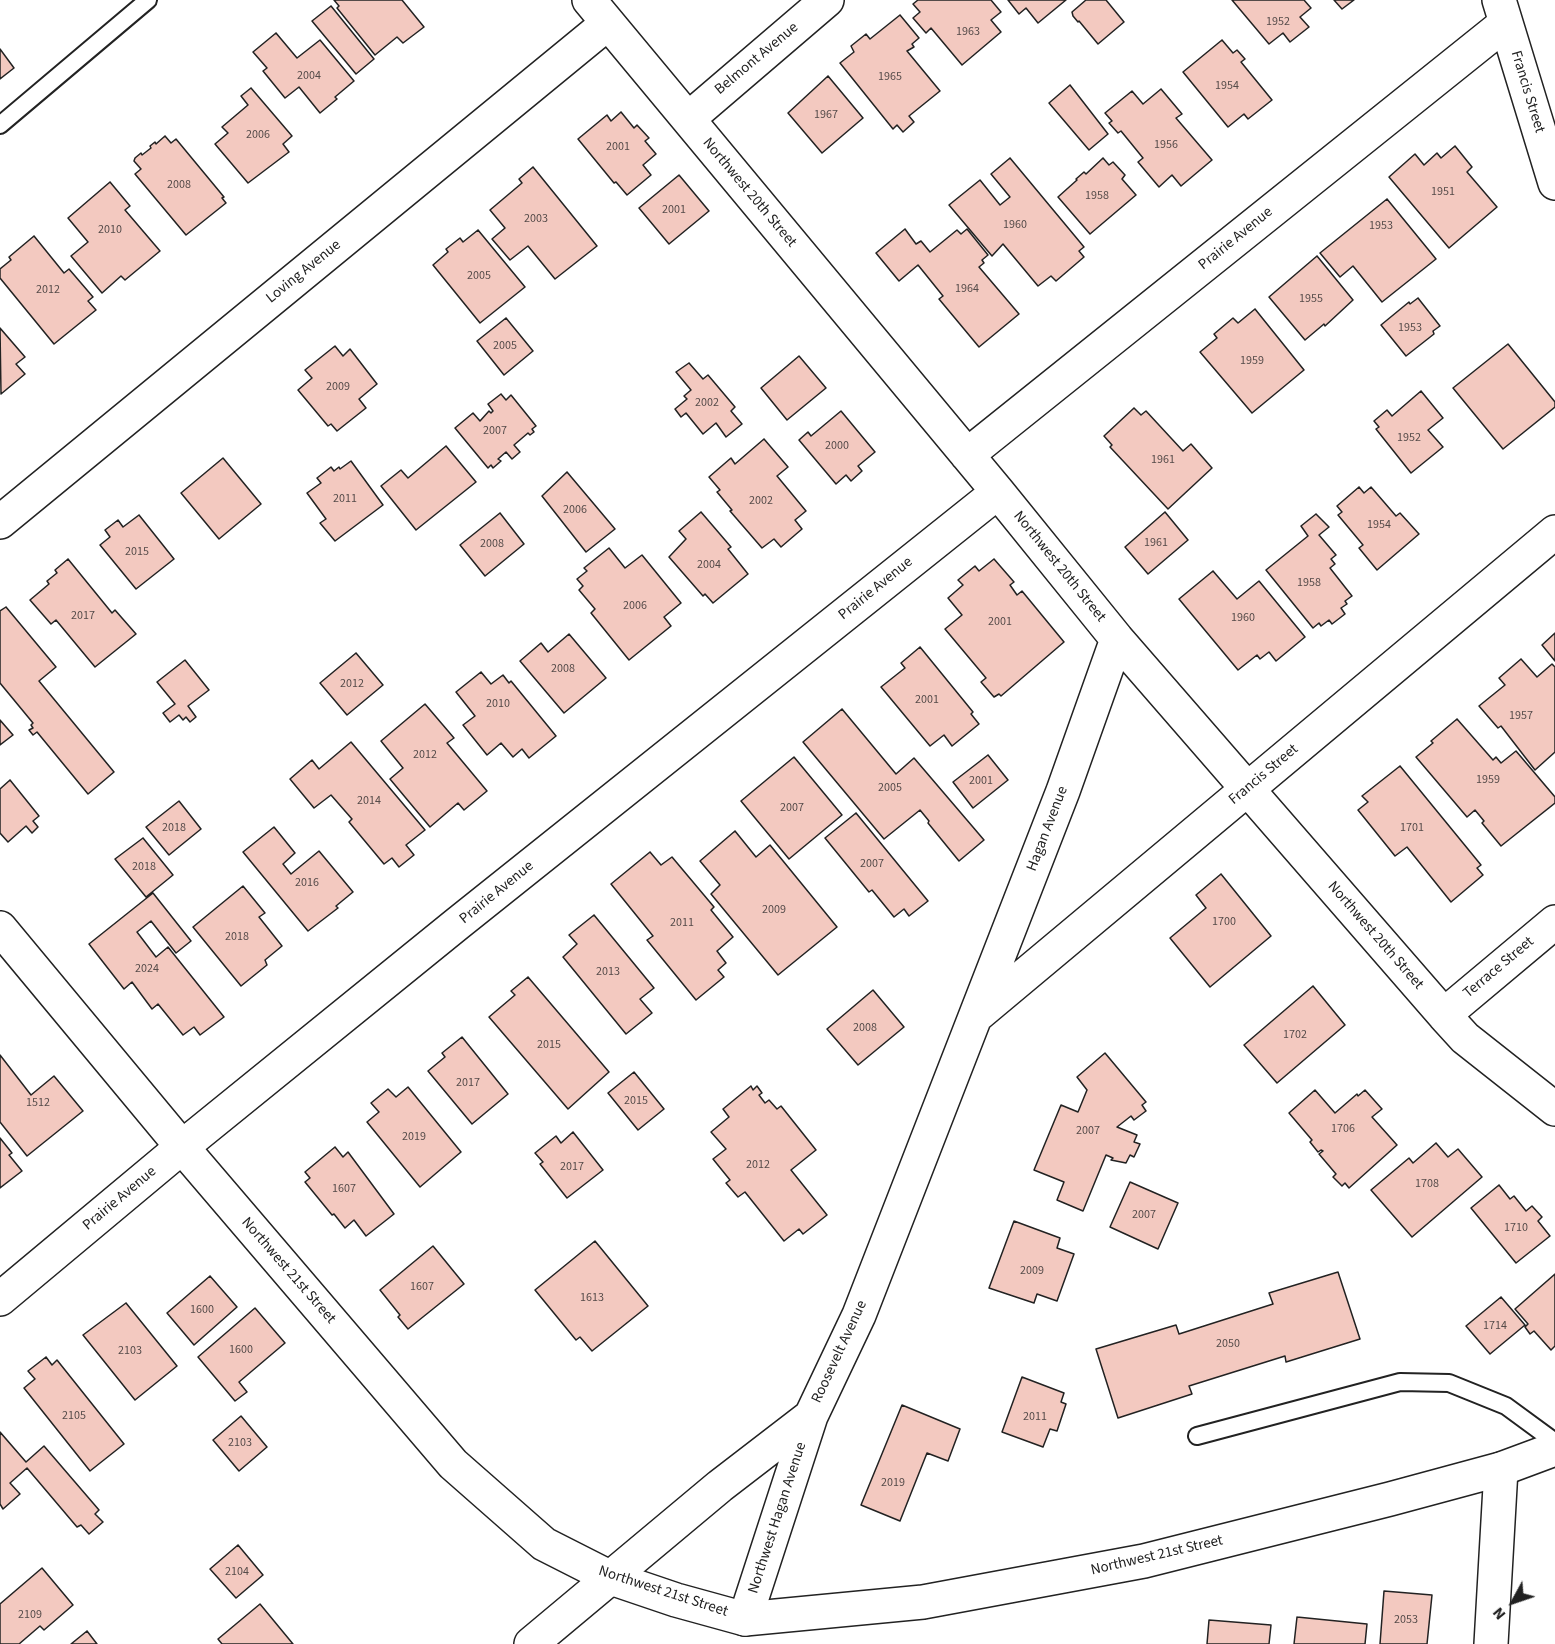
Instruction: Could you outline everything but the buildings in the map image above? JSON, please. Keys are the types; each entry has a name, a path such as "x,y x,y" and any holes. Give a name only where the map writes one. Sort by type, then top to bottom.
{"street":[{"name":"Belmont Avenue","path":"687,119 827,0"},
{"name":"Northwest 20th Street","path":"598,11 998,492 1117,639 1443,1015 1466,1038 1555,1109"},
{"name":"Loving Avenue","path":"0,522 598,11"},
{"name":"Francis Street","path":"1502,11 1555,183"},
{"name":"Prairie Avenue","path":"967,455 1502,11"},
{"name":"Prairie Avenue","path":"0,1299 182,1147 457,924 998,492"},
{"name":"Francis Street","path":"974,1018 1555,532"},
{"name":"Hagan Avenue","path":"974,1018 1063,791 1117,639"},
{"name":"Terrace Street","path":"1443,1015 1555,921"},
{"name":"Northwest 21st Street","path":"0,928 182,1147 453,1464 544,1544 611,1578 676,1600 743,1631 923,1602 1144,1561 1501,1469 1555,1449"},
{"name":"Roosevelt Avenue","path":"531,1644 720,1486 810,1416 859,1315 974,1018"},
{"name":"Northwest Hagan Avenue","path":"743,1631 810,1416"},
{"path":"1491,1644 1501,1469"}],"lane":[{"path":"0,125 148,0"},
{"path":"1197,1436 1400,1382 1449,1383 1506,1406 1555,1442"}]}
